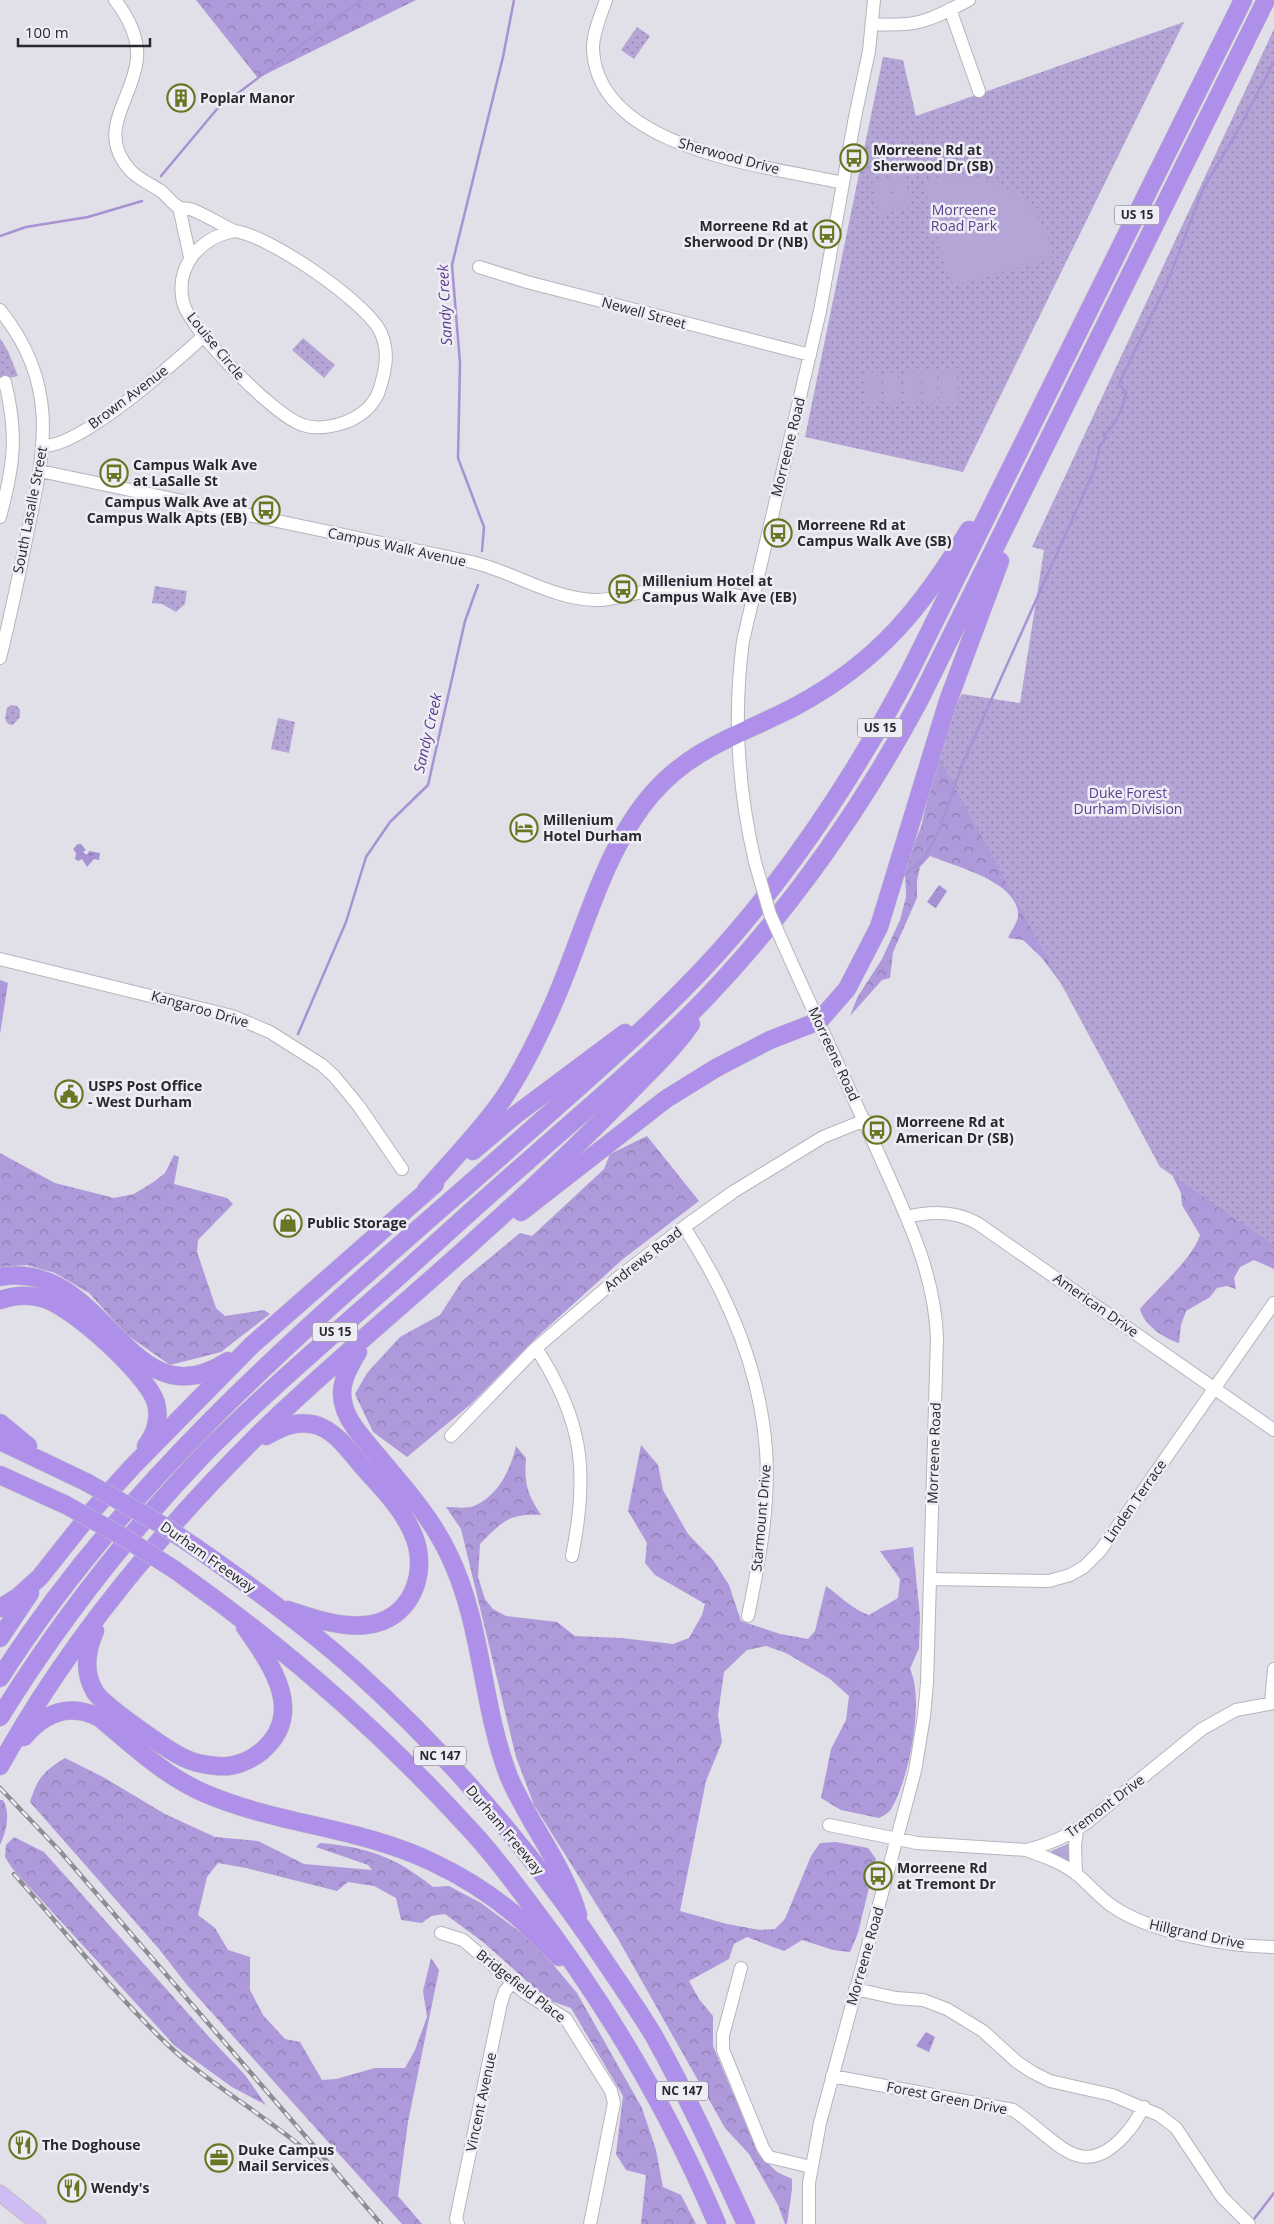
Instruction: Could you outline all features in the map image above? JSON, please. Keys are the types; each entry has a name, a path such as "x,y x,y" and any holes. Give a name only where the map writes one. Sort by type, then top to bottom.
{"highway":[{"name":"US 15","path":"0,1678 40,1618 76,1571 190,1440 286,1347 596,1073 678,995 751,914 810,838 870,746 906,679 1243,0"},
{"name":"US 15","path":"0,1717 44,1648 102,1573 208,1450 304,1359 651,1050 715,988 796,892 863,798 919,701 1266,0"},
{"path":"0,1638 40,1577 94,1509 133,1466 252,1345 426,1190 479,1131 522,1068 552,1008 597,894 629,824 653,793 667,778 714,744 789,710 817,694 850,673 885,643 917,608 943,572 1030,429"},
{"path":"469,1246 531,1205 666,1099 716,1068 770,1040 819,1020 847,989 879,927 948,701 1030,478"},
{"path":"0,1766 32,1711 58,1672 134,1570 198,1497 289,1406 469,1246 557,1164 681,1039 715,988"},
{"path":"426,1190 449,1174 514,1116 626,1032 648,1012 678,995"},
{"path":"0,1277 11,1275 35,1277 55,1284 88,1307 146,1364 174,1377 204,1374 252,1345"},
{"path":"0,1300 26,1295 56,1303 83,1322 148,1386 158,1412 156,1429 133,1466"},
{"path":"370,1334 348,1366 343,1380 342,1396 345,1408 355,1427 420,1507 450,1556 471,1618 484,1688 499,1748 519,1798 571,1891 580,1925"},
{"path":"0,1423 50,1463"},
{"path":"250,1444 290,1424 306,1423 325,1429 341,1442 400,1511 408,1523 417,1545 420,1571 414,1593 403,1607 386,1620 366,1625 342,1624 278,1606"},
{"name":"Durham Freeway","path":"0,1441 50,1463 86,1482 155,1521 195,1547 278,1606 356,1672 399,1712 529,1856 580,1925 654,2036 694,2113 746,2224"},
{"name":"Durham Freeway","path":"0,1475 66,1506 125,1538 175,1570 236,1614 333,1694 459,1817 498,1862 587,1983 650,2086 717,2224"},
{"path":"0,1489 41,1494"},
{"path":"0,1608 18,1597 40,1577"},
{"path":"107,1606 91,1640 86,1659 88,1675 95,1692 106,1703 174,1753 192,1761 217,1766 237,1764 262,1751 276,1732 282,1712 280,1688 275,1673 236,1614"},
{"path":"0,1766 31,1730 48,1715 65,1710 80,1710 91,1713 100,1718 161,1768 202,1792 254,1811 375,1840 434,1862 474,1885 500,1904 520,1920 587,1983"}],"main road":[{"path":"0,2193 38,2224"}],"street":[{"path":"115,0 133,29 138,58 131,86 116,118 114,128 117,147 130,171 161,191 179,207 190,256 216,236 234,231"},
{"name":"Sherwood Drive","path":"606,0 594,37 594,54 607,90 618,105 630,116 654,133 705,152 843,183"},
{"name":"Morreene Road","path":"809,2224 808,2195 811,2167 832,2076 915,1771 924,1716 928,1683 937,1358 936,1317 929,1277 907,1217 865,1120 770,914 744,814 738,733 741,656 752,599 810,355 872,24 874,0"},
{"path":"872,24 900,26 916,24 969,0"},
{"path":"950,9 979,92"},
{"name":"Louise Circle","path":"179,207 191,209 234,231 249,234 281,251 348,297 380,331 386,354 386,369 376,398 364,412 335,426 304,426 296,423 260,397 205,335 186,310 183,301 182,281 190,256"},
{"name":"Newell Street","path":"479,267 527,282 810,355"},
{"name":"South Lasalle Street","path":"0,310 20,338 33,368 40,394 44,446 0,655"},
{"name":"Brown Avenue","path":"44,446 58,444 95,423 128,399 205,335"},
{"path":"0,517 14,449 14,423 5,382"},
{"name":"Campus Walk Avenue","path":"40,471 472,562 495,568 549,591 577,598 601,600 654,590 683,589 735,595 752,599"},
{"name":"Kangaroo Drive","path":"0,959 232,1016 263,1028 322,1065 334,1076 358,1105 402,1168"},
{"name":"Andrews Road","path":"451,1436 536,1348 619,1277 684,1227 733,1192 815,1142 865,1120"},
{"name":"American Drive","path":"907,1217 920,1213 949,1213 962,1216 977,1223 1274,1430"},
{"name":"Starmount Drive","path":"684,1227 736,1321 753,1375 764,1436 766,1466 765,1503 758,1564 748,1616"},
{"name":"Linden Terrace","path":"930,1579 1049,1581 1078,1572 1100,1551 1274,1303"},
{"path":"536,1348 563,1394 571,1415 577,1440 581,1475 579,1514 572,1556"},
{"path":"1273,1703 1274,1669"},
{"name":"Tremont Drive","path":"829,1825 917,1844 1026,1850 1055,1842 1077,1829 1202,1729 1236,1710 1273,1703"},
{"path":"1076,1874 1075,1846 1077,1829"},
{"name":"Hillgrand Drive","path":"1026,1850 1044,1856 1076,1874 1112,1906 1137,1920 1210,1939 1274,1947"},
{"name":"Bridgefield Place","path":"441,1933 463,1940 513,1982 566,2019 595,2063 614,2097 613,2112 590,2224"},
{"path":"741,1968 723,2036 723,2050 768,2157 811,2167"},
{"name":"Vincent Avenue","path":"458,2224 456,2219 501,2003 505,1991 513,1982"},
{"path":"855,1989 896,1998 923,2000 947,2009 983,2031 1024,2067 1044,2078 1067,2086 1112,2095 1159,2115 1176,2128 1222,2197 1249,2224"},
{"name":"Forest Green Drive","path":"832,2076 1013,2110 1062,2148 1077,2157 1091,2157 1114,2146 1133,2125 1144,2107"}],"green space":[{"path":"196,0 416,0 258,78"},
{"name":"Morreene Road Park","path":"1184,22 963,472 805,437 883,57 903,60 916,116"},
{"path":"637,27 650,36 634,59 621,50"},
{"name":"Duke Forest Durham Division","path":"1274,29 1274,1245 1160,1167 936,752 949,713 962,694 1020,703 1044,550 1032,547"},
{"path":"904,175 911,207 897,210 890,178"},
{"path":"952,176 976,177 993,182 1018,196 1038,217 1045,229 1053,257 967,283 953,284 946,271 923,180"},
{"path":"888,178 895,211 879,214 872,182"},
{"path":"0,338 8,351 18,376 0,380"},
{"path":"303,338 335,365 324,378 292,350"},
{"path":"942,371 957,371 958,403 942,404"},
{"path":"879,372 880,404 865,405 864,373"},
{"path":"903,372 918,372 919,404 904,404"},
{"path":"922,372 937,372 938,403 923,404"},
{"path":"883,373 898,373 899,404 884,405"},
{"path":"155,586 187,591 185,604 176,612 162,604 152,603"},
{"path":"11,705 17,706 20,710 20,717 13,725 8,724 5,719 7,708"},
{"path":"278,718 295,722 289,753 271,749"},
{"path":"948,728 1274,939 1274,1269 1254,1260 1240,1267 1234,1278 1236,1289 1227,1286 1217,1288 1210,1297 1186,1311 1181,1325 1179,1343 1155,1330 1142,1315 1140,1309 1182,1263 1196,1244 1200,1235 1182,1205 1181,1193 1157,1144 1060,982 1042,958 1023,940 1008,938 1018,917 1016,905 1009,894 984,877 930,856 920,867 917,881 917,898 893,952 890,978 882,980 850,1016 857,998 882,959 900,920 906,897 905,865 921,827"},
{"path":"0,980 8,983 0,1034"},
{"path":"647,1136 699,1201 623,1259 537,1337 471,1404 407,1457 373,1432 355,1394 367,1373 400,1337 440,1315 462,1281 520,1233 532,1236 604,1169 610,1154"},
{"path":"0,1153 55,1183 114,1198 134,1194 155,1181 165,1173 174,1155 179,1157 174,1184 227,1198 233,1204 198,1240 197,1252 216,1308 225,1316 264,1310 270,1314 221,1352 170,1365 127,1335 89,1293 55,1273 27,1265 0,1267"},
{"path":"641,1445 658,1465 663,1490 688,1534 713,1560 729,1585 741,1621 780,1634 808,1639 815,1631 826,1586 851,1605 869,1615 898,1598 900,1579 880,1551 913,1547 920,1617 919,1648 910,1669 916,1700 913,1740 898,1796 886,1814 879,1818 841,1810 821,1798 831,1749 846,1720 849,1696 830,1679 786,1653 766,1646 747,1650 724,1672 718,1715 722,1742 706,1781 680,1911 727,1924 760,1930 775,1929 785,1919 811,1856 820,1843 836,1842 868,1848 876,1859 858,1933 850,1952 833,1950 802,1940 784,1951 747,1937 734,1944 729,1959 689,1981 699,1999 713,2016 713,2046 759,2155 777,2172 792,2179 787,2224 785,2224 778,2205 749,2154 725,2128 618,1939 534,1805 516,1757 461,1529 446,1507 471,1507 490,1496 497,1489 507,1472 516,1446 526,1458 528,1488 532,1501 541,1515 513,1517 506,1520 480,1544 478,1577 485,1599 493,1609 506,1616 557,1622 575,1636 621,1638 673,1644 689,1638 702,1615 705,1604 655,1575 645,1563 647,1543 628,1511"},
{"path":"65,1758 103,1777 165,1814 215,1837 258,1841 304,1864 372,1870 368,1865 316,1847 320,1843 352,1847 393,1861 433,1887 449,1886 481,1903 535,1943 577,1993 642,2108 656,2150 663,2187 681,2195 696,2224 641,2224 646,2175 626,2170 616,2154 623,2096 571,2008 548,2000 483,1942 445,1914 431,1916 422,1923 401,1920 396,1898 374,1886 348,1882 337,1891 246,1868 218,1863 207,1877 198,1915 215,1928 228,1950 250,1957 250,1990 263,2015 285,2039 300,2042 322,2080 336,2079 375,2068 405,2068 415,2050 427,2017 423,1991 431,1958 439,1970 408,2122 398,2196 422,2224 402,2224 187,1985 159,1949 30,1802 42,1776 51,1767"},
{"path":"0,1800 3,1800 7,1817 6,1829 0,1845"},
{"path":"14,1837 44,1852 245,2075 266,2105 232,2087 175,2046 12,1868 5,1857 6,1845"},
{"path":"1070,1844 1071,1863 1051,1854 1051,1851"}],"water":[{"path":"78,844 81,844 86,850 83,852 85,854 88,854 89,851 100,853 99,860 94,859 87,867 82,859 78,861 75,859 76,853 73,849"},
{"path":"939,885 947,891 936,908 927,902"},
{"path":"926,2032 935,2037 929,2052 916,2046"}],"waterway":[{"path":"161,176 217,109 361,0"},
{"name":"Sandy Creek","path":"482,551 484,527 458,458 460,363 452,265 503,57 514,0"},
{"path":"902,877 922,861 938,833 962,765 1094,471 1100,446 1105,439 1104,435 1113,426 1121,410 1126,392 1119,384 1168,281 1203,189 1236,134 1274,62"},
{"path":"0,236 26,227 88,217 142,201"},
{"name":"Sandy Creek","path":"298,1034 346,922 366,857 390,822 428,785 465,621 478,585"},
{"path":"1254,2219 1274,2193"}],"railway":[{"path":"0,1788 59,1850 381,2224"},
{"path":"14,1874 109,1983 169,2046 187,2062 304,2148 322,2164"}],"place":[{"name":"Poplar Manor","path":"181,98"},
{"name":"Morreene Rd at Sherwood Dr (SB)","path":"854,158"},
{"name":"Morreene Rd at Sherwood Dr (NB)","path":"827,234"},
{"name":"Campus Walk Ave at LaSalle St","path":"114,473"},
{"name":"Campus Walk Ave at Campus Walk Apts (EB)","path":"266,510"},
{"name":"Morreene Rd at Campus Walk Ave (SB)","path":"778,533"},
{"name":"Millenium Hotel at Campus Walk Ave (EB)","path":"623,589"},
{"name":"Millenium Hotel Durham","path":"524,828"},
{"name":"USPS Post Office - West Durham","path":"69,1094"},
{"name":"Morreene Rd at American Dr (SB)","path":"877,1130"},
{"name":"Public Storage","path":"288,1223"},
{"name":"Morreene Rd at Tremont Dr","path":"878,1876"},
{"name":"The Doghouse","path":"23,2145"},
{"name":"Duke Campus Mail Services","path":"219,2158"},
{"name":"Wendy's","path":"72,2188"}]}
